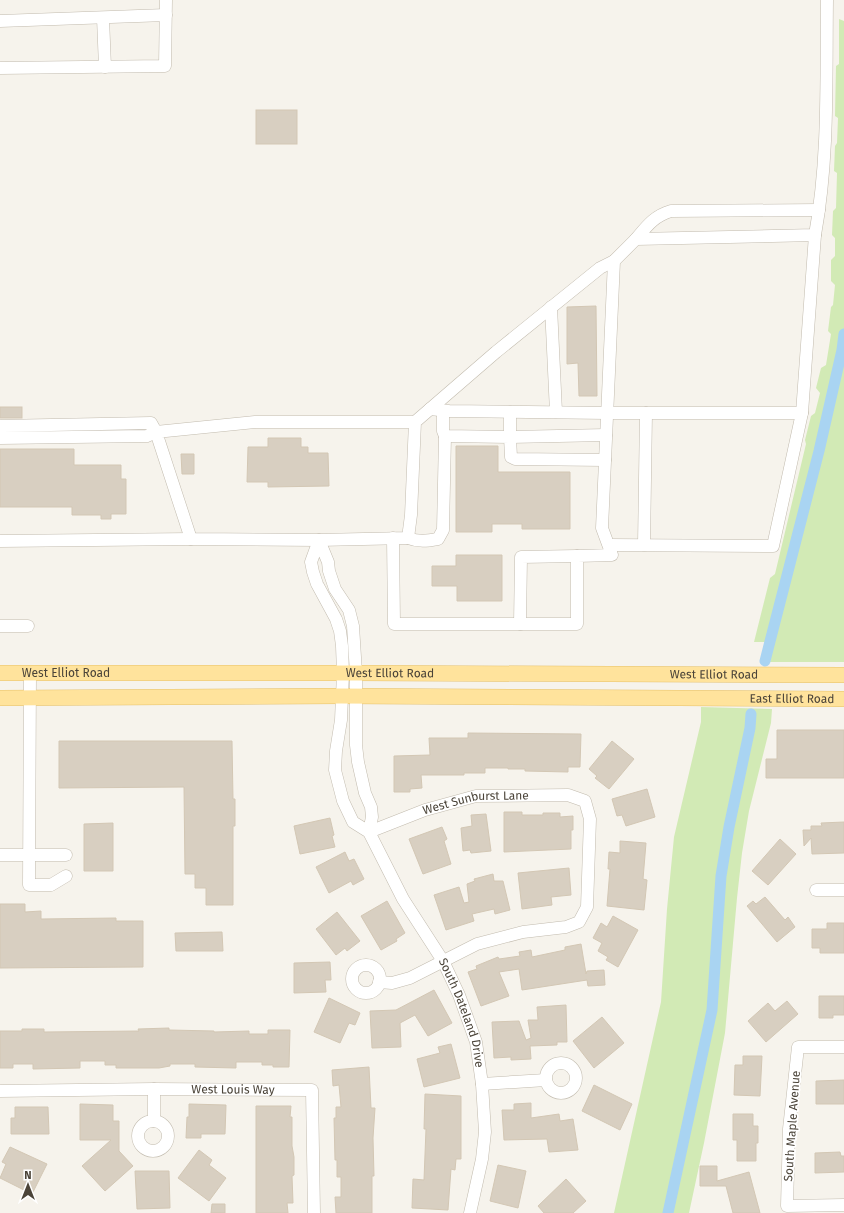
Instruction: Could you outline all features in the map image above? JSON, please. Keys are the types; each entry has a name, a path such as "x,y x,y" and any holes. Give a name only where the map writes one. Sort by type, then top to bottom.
{"main road":[{"name":"West Elliot Road","path":"0,673 349,673 780,676"},
{"name":"East Elliot Road","path":"780,676 844,676"},
{"name":"West Elliot Road","path":"0,698 348,696 740,699"},
{"name":"East Elliot Road","path":"740,699 844,699"}],"street":[{"path":"0,68 165,66 166,0"},
{"path":"608,545 774,546 802,413 815,235 819,210 825,141 827,0"},
{"path":"0,21 166,16"},
{"path":"103,18 105,67"},
{"path":"0,438 147,436 156,432 255,422 415,422 551,307 600,268 614,261 655,218 661,214 671,211 819,210"},
{"path":"636,239 815,235"},
{"path":"520,624 521,556 612,555 602,528 614,261"},
{"path":"551,307 556,412"},
{"path":"430,409 443,411 510,412 802,413"},
{"path":"0,541 191,539 319,540 408,538 415,541 429,541 438,539 443,530 445,436 443,431 443,411"},
{"path":"510,412 511,457 515,459 605,460"},
{"path":"644,545 646,413"},
{"path":"408,538 411,515 415,422"},
{"path":"0,426 151,423 156,432 191,539"},
{"path":"445,436 510,437 606,435"},
{"path":"393,538 394,624 577,624 577,556"},
{"path":"319,540 328,562 329,571 335,589 349,610 353,626 355,646 349,673"},
{"path":"319,540 311,562 317,584 336,619 349,673"},
{"path":"0,626 28,626"},
{"path":"30,673 30,885 51,885 66,876"},
{"name":"South Dateland Drive","path":"349,673 348,696 358,762 365,793 371,807 372,817 369,832"},
{"name":"South Dateland Drive","path":"348,696 341,720 336,751 335,770 343,801 353,822 369,832 403,899 443,961 459,995 476,1042 482,1084 485,1132 482,1159 470,1213"},
{"name":"West Sunburst Lane","path":"369,832 425,810 476,796 568,795 585,801 590,819 587,907 579,922 566,926 523,932 477,944 443,961"},
{"path":"0,855 66,855"},
{"path":"816,890 844,890"},
{"path":"379,982 392,983 410,978 443,961"},
{"name":"South Maple Avenue","path":"844,1047 798,1047 789,1129 787,1206 844,1205"},
{"path":"482,1084 546,1080"},
{"path":"154,1089 154,1122"},
{"name":"West Louis Way","path":"0,1091 154,1089 312,1090 314,1213"}],"green space":[{"path":"839,19 844,21 844,662 770,662 774,642 754,642 770,578 775,574 806,444 805,440 811,416 815,413 820,393 816,388 821,368 826,365 831,334 828,331 835,285 831,281 831,260 835,256 835,238 832,235 833,211 836,208 837,173 834,171 838,118 835,116 836,66 839,64"},
{"path":"701,707 772,709 771,723 749,811 742,853 725,1033 689,1213 614,1213 661,1002 667,909 674,837 701,722"}],"building":[{"path":"256,110 297,110 297,144 256,144"},
{"path":"596,306 597,396 579,396 578,363 567,364 567,307"},
{"path":"0,407 22,407 22,418 0,418"},
{"path":"268,438 301,438 301,447 308,447 308,453 328,453 329,486 268,487 268,482 247,482 248,447 268,447"},
{"path":"456,446 498,446 498,472 570,472 570,529 522,529 522,524 492,524 492,532 456,532"},
{"path":"0,449 74,449 74,465 121,465 121,479 126,479 126,514 111,514 111,519 101,519 101,515 72,515 72,507 0,507"},
{"path":"181,454 194,454 194,474 182,474"},
{"path":"456,555 502,555 502,601 457,601 457,586 432,586 432,566 456,566"},
{"path":"777,730 844,730 844,778 766,778 766,759 777,759"},
{"path":"468,733 581,734 580,767 568,767 568,772 485,768 485,773 464,773 464,775 421,775 422,788 410,789 410,792 394,792 394,756 430,755 429,738 468,738"},
{"path":"59,741 232,741 233,799 235,799 235,826 233,826 233,905 206,905 206,888 195,888 195,874 185,874 184,787 59,788"},
{"path":"612,741 634,759 609,789 595,778 597,776 589,769"},
{"path":"647,789 655,817 626,826 622,815 617,816 612,799"},
{"path":"504,812 522,812 522,815 560,813 560,817 573,816 571,849 504,852"},
{"path":"486,814 491,851 471,853 470,850 463,851 461,828 472,826 471,815"},
{"path":"330,818 335,847 300,854 294,826"},
{"path":"844,822 844,853 812,854 811,838 804,846 803,830 811,830 811,826 822,826 821,823"},
{"path":"113,823 113,871 84,871 84,824"},
{"path":"442,827 447,839 444,841 451,864 423,874 409,839"},
{"path":"780,839 796,854 768,885 752,871"},
{"path":"620,841 646,843 643,879 647,880 644,910 607,906 610,869 608,869 609,852 620,853"},
{"path":"345,852 349,861 354,859 364,879 353,885 351,881 329,893 316,867"},
{"path":"569,868 571,895 551,897 552,905 522,909 518,873"},
{"path":"493,874 494,881 503,881 510,910 495,914 494,909 472,914 474,921 446,930 434,895 459,887 464,903 469,902 467,884 475,881 474,879"},
{"path":"765,897 785,920 788,917 795,927 777,942 747,906 753,901 756,904"},
{"path":"387,901 405,933 396,939 397,941 381,950 361,916"},
{"path":"0,904 25,904 25,912 41,911 41,919 116,918 116,921 143,921 143,967 0,968"},
{"path":"337,912 360,941 347,951 345,948 336,955 316,929"},
{"path":"613,916 638,930 618,967 606,960 608,957 598,951 602,943 593,938 601,923 607,927"},
{"path":"827,923 844,923 844,953 820,953 820,948 812,948 812,929 827,929"},
{"path":"222,932 223,951 176,951 175,933"},
{"path":"581,944 586,974 587,971 604,970 605,985 588,986 587,980 522,990 519,969 499,972 509,996 481,1006 468,972 477,969 476,966 498,957 499,959 520,956 519,952 531,950 532,957 565,950 565,947"},
{"path":"330,962 331,980 325,980 326,992 294,993 294,963"},
{"path":"434,990 452,1023 428,1036 415,1015 400,1023 401,1047 372,1048 370,1011 396,1010"},
{"path":"819,996 844,996 844,1015 833,1015 833,1018 819,1018"},
{"path":"329,998 360,1013 355,1025 349,1023 340,1043 314,1032"},
{"path":"787,1001 798,1014 766,1042 748,1021 768,1003 775,1011"},
{"path":"566,1005 567,1042 557,1042 557,1045 530,1046 531,1059 511,1060 511,1057 494,1058 492,1022 519,1021 526,1040 531,1038 528,1020 538,1020 537,1007"},
{"path":"602,1017 624,1043 594,1068 573,1041"},
{"path":"169,1028 169,1030 214,1032 249,1031 249,1034 268,1034 268,1030 290,1030 289,1067 262,1065 262,1062 236,1062 236,1068 195,1067 195,1064 170,1064 170,1066 159,1068 116,1068 116,1065 105,1065 105,1061 80,1061 80,1068 33,1069 33,1064 13,1064 13,1068 0,1068 0,1031 44,1029 44,1032 139,1031 138,1029"},
{"path":"451,1044 460,1078 424,1087 417,1059 440,1053 438,1047"},
{"path":"743,1056 762,1056 760,1096 734,1095 735,1065 743,1065"},
{"path":"369,1067 371,1108 375,1108 372,1213 336,1213 335,1197 341,1197 341,1177 337,1177 334,1118 336,1118 336,1107 341,1107 339,1085 333,1086 332,1070"},
{"path":"844,1080 844,1104 816,1104 816,1081"},
{"path":"594,1085 632,1104 620,1130 582,1111"},
{"path":"425,1094 461,1096 461,1159 456,1159 455,1170 451,1169 448,1210 412,1208 413,1179 424,1180 426,1129 424,1129"},
{"path":"531,1103 531,1118 559,1114 560,1121 573,1119 578,1150 549,1152 547,1139 504,1140 502,1110 514,1110 514,1104"},
{"path":"80,1104 113,1105 113,1121 119,1121 119,1151 133,1166 105,1191 82,1166 111,1140 80,1140"},
{"path":"189,1104 226,1105 225,1134 201,1134 201,1138 186,1138"},
{"path":"256,1106 291,1106 290,1117 292,1117 294,1175 292,1176 293,1203 287,1203 288,1213 256,1213"},
{"path":"15,1107 48,1107 49,1134 11,1134 11,1118 15,1118"},
{"path":"733,1114 753,1114 753,1126 758,1126 756,1161 737,1161 737,1140 733,1140"},
{"path":"10,1147 47,1164 32,1194 0,1178 6,1164 2,1162"},
{"path":"199,1150 212,1160 209,1165 226,1178 209,1201 178,1178"},
{"path":"840,1152 841,1156 844,1156 844,1172 815,1173 815,1153"},
{"path":"498,1165 526,1171 518,1208 490,1201"},
{"path":"700,1166 717,1166 717,1181 749,1172 760,1213 733,1213 726,1186 700,1186"},
{"path":"135,1171 169,1171 170,1208 137,1209"},
{"path":"566,1179 586,1201 573,1213 544,1213 538,1206"},
{"path":"212,1204 225,1204 225,1213 211,1213"}],"waterway":[{"path":"765,661 819,451 842,350 844,334"},
{"path":"668,1213 712,1010 721,876 729,827 750,728 751,714"}]}
